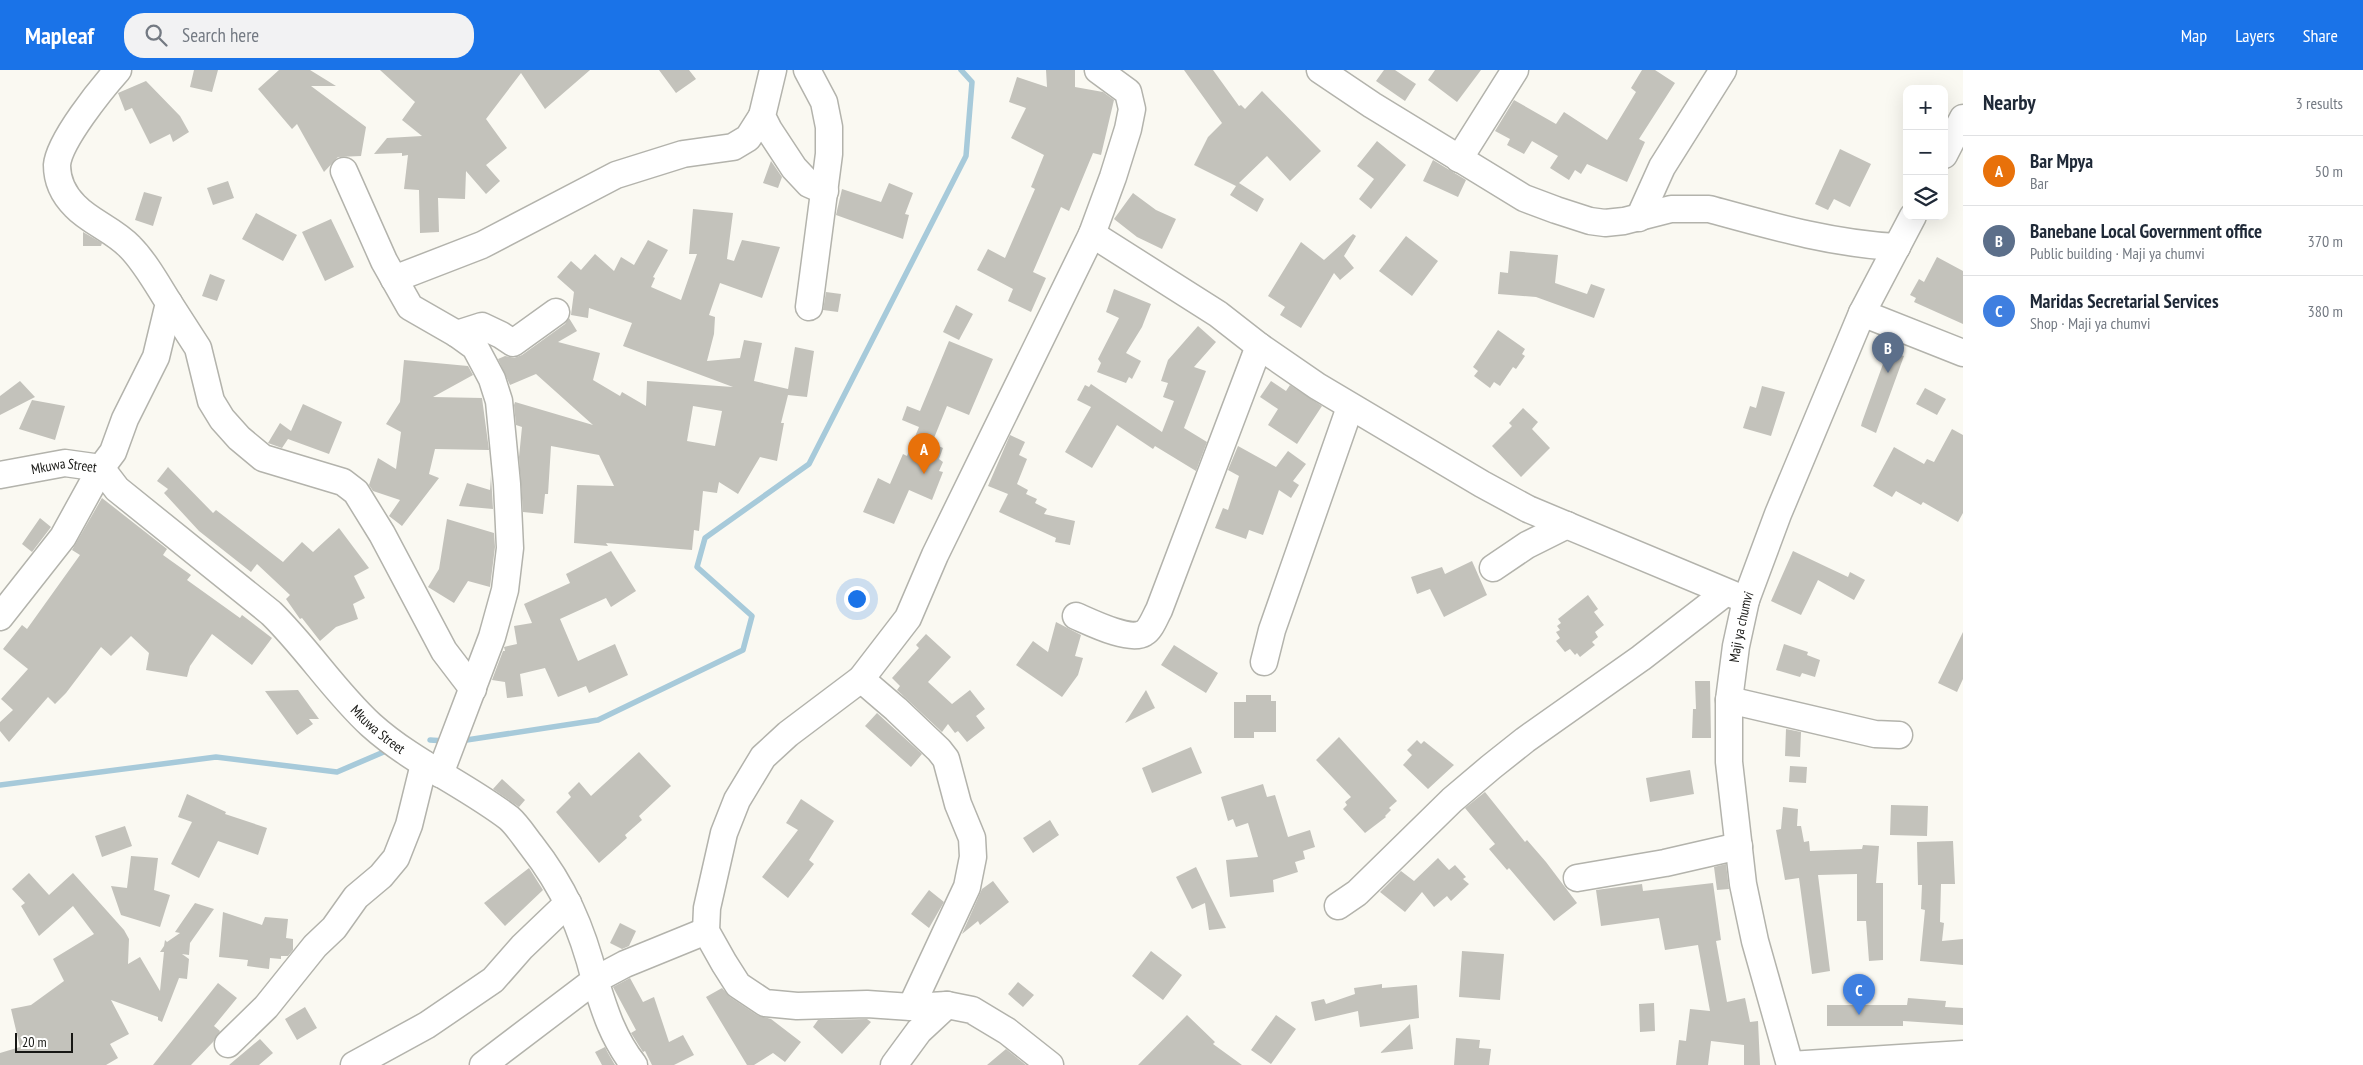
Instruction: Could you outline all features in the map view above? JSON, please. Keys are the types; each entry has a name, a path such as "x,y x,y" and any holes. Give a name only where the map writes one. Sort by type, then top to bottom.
{"street":[{"path":"118,70 102,88 66,140 57,164 63,193 76,208 107,228 130,247 198,348 211,401 222,419 239,438 263,458 343,482 356,492 382,534 444,650 473,689"},
{"path":"394,279 482,244 542,215 616,175 683,154 733,147 748,138 762,116 773,70"},
{"path":"1050,1065 1006,1031 972,1010 947,1005 911,1007 867,1004 778,1006 765,1003 738,985 706,931 707,908 724,833 738,800 763,757 788,734 861,679 908,618 935,556 1092,234 1114,177 1132,109 1128,92 1098,70"},
{"path":"1320,70 1459,159 1524,198 1581,218 1605,223 1639,218 1671,209 1709,209 1808,236 1871,246 1897,247"},
{"path":"1459,159 1515,70"},
{"path":"1639,218 1662,167 1723,70"},
{"path":"809,71 824,102 829,127 824,191 809,307"},
{"path":"762,116 794,168 809,184 824,191"},
{"path":"1948,147 1963,118"},
{"path":"228,1044 266,1007 315,946 334,928 356,897 381,876 396,858 432,769 454,742 462,713 492,637 506,590 510,548 507,484 499,401 492,379 475,347 457,334 410,307 394,279 344,171"},
{"name":"Maji ya chumvi","path":"1790,1065 1755,941 1743,884 1730,762 1730,700 1736,646 1736,596 1778,514 1862,313 1911,220"},
{"path":"1092,234 1218,314 1259,346 1350,407 1528,510 1736,596"},
{"path":"0,617 63,537 101,468 113,452 125,419 156,357 169,303"},
{"path":"457,334 482,326 501,334 513,343 556,312"},
{"path":"1862,313 1963,353"},
{"path":"1076,616 1126,635 1140,636 1146,632 1159,610 1259,346"},
{"path":"1264,662 1272,630 1350,407"},
{"name":"Mkuwa Street","path":"0,476 65,463 101,468 117,489 271,613 293,635 338,693 366,720 432,769 510,819 552,871 585,941 607,1019 619,1046 634,1065"},
{"path":"1493,568 1527,545 1567,525"},
{"path":"1338,906 1357,893 1452,800 1525,740 1641,658 1736,596"},
{"path":"861,679 907,719 939,750 946,760 958,804 972,838 973,856 967,887 911,1007"},
{"path":"1730,700 1875,734 1899,735"},
{"path":"1577,878 1665,864 1739,846"},
{"path":"354,1065 427,1025 493,980 522,947 568,903"},
{"path":"483,1065 595,980 625,964 706,931"},
{"path":"894,1065 919,1031 947,1005"},
{"path":"1790,1065 1963,1054"}],"building":[{"path":"194,70 218,70 212,92 190,87"},
{"path":"279,70 310,70 336,86 311,86 366,127 361,156 338,157 324,172 297,124 292,129 258,89"},
{"path":"380,70 590,70 545,109 521,73 486,119 507,148 486,165 500,181 486,194 466,171 465,199 438,198 439,232 420,233 419,190 404,189 408,155 402,156 402,153 374,154 387,138 422,136 402,120 415,102"},
{"path":"659,70 689,70 696,79 676,93"},
{"path":"1046,70 1075,70 1075,87 1103,92 1114,100 1101,155 1093,153 1069,211 1061,207 1033,272 1046,278 1031,312 1008,301 1013,289 977,270 988,249 1005,258 1035,189 1031,187 1044,155 1011,138 1026,108 1009,102 1017,77 1047,87"},
{"path":"1184,70 1213,70 1239,106 1241,105 1245,109 1262,91 1321,151 1290,181 1267,156 1239,183 1264,199 1257,212 1230,195 1236,186 1194,165 1208,137 1222,123"},
{"path":"1384,70 1395,70 1416,84 1405,101 1376,81"},
{"path":"1435,70 1481,70 1457,102 1428,80"},
{"path":"1642,70 1655,70 1675,83 1639,139 1645,142 1627,182 1587,164 1581,174 1575,170 1569,180 1550,168 1558,156 1532,141 1524,154 1507,145 1510,139 1495,131 1514,100 1556,124 1564,112 1607,140 1636,92 1631,88"},
{"path":"146,81 180,116 189,132 173,142 170,134 150,144 132,108 125,111 118,93"},
{"path":"1377,141 1406,165 1371,209 1359,199 1374,179 1357,166"},
{"path":"1840,149 1871,164 1850,207 1834,199 1828,210 1815,204"},
{"path":"1433,160 1466,180 1458,197 1423,181"},
{"path":"771,161 782,177 778,188 763,183"},
{"path":"228,181 234,198 213,205 207,188"},
{"path":"889,183 913,193 905,214 909,215 903,239 836,215 842,189 881,202"},
{"path":"144,192 162,197 153,226 135,220"},
{"path":"1133,193 1156,210 1176,219 1162,249 1137,237 1114,219"},
{"path":"693,209 733,213 727,259 734,261 742,240 780,247 762,298 720,283 709,315 715,317 714,334 707,361 740,358 744,340 762,343 754,381 788,389 795,347 814,351 807,397 788,395 781,423 784,423 777,461 760,457 738,494 719,482 717,493 703,491 699,531 694,530 692,550 606,543 608,546 574,543 577,485 614,486 599,455 551,446 548,494 545,494 543,514 523,512 519,457 522,427 516,425 514,405 515,402 593,425 536,374 510,385 498,359 505,356 514,358 522,355 565,324 569,318 577,331 558,342 600,353 593,380 620,396 622,392 646,406 647,381 733,387 623,346 632,323 589,308 588,318 571,315 574,292 557,277 571,261 581,270 595,254 614,271 621,257 634,265 648,240 668,250 653,277 655,278 651,287 681,300 697,254 689,254","holes":["693,406 722,411 715,446 687,441"]},
{"path":"256,213 297,235 283,261 242,239"},
{"path":"331,219 354,267 325,281 302,232"},
{"path":"83,232 102,243 101,246 83,246"},
{"path":"1353,234 1356,236 1344,256 1354,268 1340,280 1334,273 1301,328 1280,315 1285,307 1268,296 1301,242 1324,260"},
{"path":"1406,236 1438,261 1412,296 1379,271"},
{"path":"1510,251 1558,255 1555,283 1587,294 1591,284 1605,289 1594,318 1536,297 1498,294 1500,272 1508,273"},
{"path":"1937,257 1963,271 1963,324 1914,302 1916,298 1910,295 1919,279 1924,282"},
{"path":"210,274 225,280 217,301 202,296"},
{"path":"1114,289 1151,304 1142,327 1126,353 1141,361 1132,379 1129,377 1126,383 1097,372 1101,363 1098,359 1119,318 1106,312"},
{"path":"826,292 841,294 838,312 823,310"},
{"path":"956,305 973,314 959,340 943,332"},
{"path":"1198,326 1216,342 1194,367 1206,371 1184,428 1207,442 1196,471 1155,446 1153,449 1117,425 1092,468 1065,452 1091,407 1077,400 1085,385 1089,387 1091,384 1162,432 1174,401 1163,397 1168,383 1161,381 1168,360"},
{"path":"1498,330 1525,349 1522,354 1525,356 1516,369 1513,367 1500,386 1494,382 1490,388 1474,376 1478,371 1473,367"},
{"path":"949,341 993,359 969,415 947,406 932,443 943,448 939,459 943,462 939,471 943,472 932,500 909,490 894,524 863,512 878,478 890,484 903,454 907,456 919,427 902,420 907,406 920,411"},
{"path":"1888,350 1904,356 1876,433 1861,426"},
{"path":"404,360 468,366 473,375 433,397 482,398 489,450 435,449 429,474 439,478 402,526 389,516 400,500 373,491 369,485 378,458 396,469 401,432 386,424 400,402"},
{"path":"20,381 35,397 0,415 0,396"},
{"path":"1271,381 1286,391 1290,385 1322,406 1297,444 1268,425 1278,409 1260,397"},
{"path":"1762,386 1785,392 1771,436 1743,428 1750,406 1756,408"},
{"path":"1925,388 1946,399 1937,415 1916,404"},
{"path":"32,400 65,406 55,440 19,429"},
{"path":"303,404 342,422 329,454 288,439 282,448 268,443 280,423 291,431"},
{"path":"1523,408 1538,422 1532,429 1550,448 1521,477 1492,446 1512,426 1509,423"},
{"path":"1952,429 1963,435 1963,513 1958,522 1923,502 1921,505 1896,491 1892,497 1873,486 1894,447 1924,464 1927,459 1934,462"},
{"path":"1010,435 1025,442 1019,455 1027,459 1017,484 1028,490 1026,494 1037,499 1035,503 1047,509 1044,514 1075,521 1070,545 1055,542 1056,538 999,512 1008,494 988,486"},
{"path":"1238,446 1276,467 1288,451 1306,464 1293,481 1299,485 1291,498 1279,490 1263,535 1249,530 1246,539 1215,528 1223,508 1228,510 1239,476 1228,470"},
{"path":"168,467 213,513 216,510 283,562 302,542 313,552 339,528 369,568 354,576 365,598 353,604 358,619 336,627 320,641 302,618 300,619 286,599 290,595 257,564 251,572 199,531 164,493 168,489 157,481"},
{"path":"491,475 493,509 459,506 467,483 490,490"},
{"path":"102,498 167,549 163,555 191,575 187,580 240,618 242,615 272,638 252,665 212,634 190,666 187,677 146,670 149,653 131,636 111,656 101,647 66,693 55,704 48,697 9,742 0,731 0,722 13,710 1,699 28,669 3,649 22,625 27,629 80,555 72,550"},
{"path":"40,518 51,527 32,552 22,544"},
{"path":"447,519 494,533 495,547 490,587 468,581 454,603 428,587 439,569"},
{"path":"611,551 636,591 611,607 606,598 560,619 578,661 615,644 628,675 589,693 586,686 558,697 545,668 520,674 523,696 507,698 505,682 492,680 503,651 505,651 504,647 517,644 514,626 532,623 524,604 570,583 566,574"},
{"path":"1793,551 1848,577 1850,572 1865,580 1854,600 1818,580 1801,615 1771,601"},
{"path":"1472,561 1487,595 1444,617 1430,589 1417,594 1411,577 1442,567 1445,574"},
{"path":"1588,595 1598,609 1594,612 1604,625 1595,632 1598,637 1592,642 1595,645 1580,657 1577,653 1575,655 1570,649 1565,652 1556,641 1560,638 1556,632 1560,630 1557,626 1561,623 1558,619"},
{"path":"1056,622 1081,635 1075,656 1083,658 1078,675 1062,697 1016,665 1033,641 1048,652"},
{"path":"1963,632 1963,679 1957,692 1938,683"},
{"path":"926,634 951,657 928,682 952,704 970,690 985,709 976,716 985,728 967,742 958,731 955,733 948,724 942,732 897,690 900,686 892,678 919,648 916,645"},
{"path":"1784,644 1808,652 1807,655 1820,660 1815,677 1802,673 1800,677 1776,670"},
{"path":"1174,645 1218,673 1206,693 1161,665"},
{"path":"1695,681 1710,681 1711,738 1692,738 1693,709 1696,709"},
{"path":"298,690 319,719 309,719 313,724 297,735 265,691"},
{"path":"1146,690 1155,708 1125,723"},
{"path":"1246,695 1271,695 1271,701 1276,701 1276,732 1254,732 1254,738 1234,738 1234,702 1246,702"},
{"path":"877,713 922,754 911,767 865,726"},
{"path":"1786,729 1801,732 1800,757 1785,756"},
{"path":"1339,737 1397,801 1389,808 1391,810 1386,817 1365,833 1343,809 1347,805 1345,802 1351,797 1316,760"},
{"path":"1417,740 1421,744 1424,741 1454,765 1428,789 1403,765 1412,755 1407,750"},
{"path":"1191,747 1202,773 1152,793 1142,768"},
{"path":"639,752 671,786 639,816 642,820 625,835 627,838 599,863 556,812 571,797 568,793 579,782 591,796"},
{"path":"1790,766 1807,767 1806,783 1789,782"},
{"path":"1690,770 1694,794 1650,802 1646,778"},
{"path":"502,779 525,800 519,807 493,789"},
{"path":"1263,784 1267,797 1275,795 1288,837 1310,830 1315,847 1303,851 1305,859 1295,862 1298,872 1273,880 1274,892 1230,897 1226,860 1258,857 1248,823 1236,827 1233,819 1228,821 1221,797"},
{"path":"1485,792 1525,842 1527,840 1546,862 1577,903 1554,921 1509,868 1507,870 1489,849 1495,844 1465,808"},
{"path":"187,794 226,812 225,814 267,828 258,855 218,841 199,878 171,864 192,822 178,817"},
{"path":"801,799 834,821 809,860 814,864 788,898 762,877 798,830 786,823"},
{"path":"1891,805 1928,806 1927,836 1890,835"},
{"path":"1783,807 1798,809 1797,826 1801,826 1804,842 1809,841 1810,851 1862,849 1863,845 1879,846 1876,883 1883,883 1883,960 1869,961 1866,921 1857,921 1857,874 1818,875 1830,971 1812,974 1799,878 1785,880 1776,830 1781,829"},
{"path":"1050,820 1059,835 1033,853 1023,838"},
{"path":"125,826 132,846 102,857 95,836"},
{"path":"1953,841 1955,884 1941,884 1940,922 1944,923 1942,941 1963,939 1963,965 1920,961 1925,910 1921,909 1922,885 1918,885 1917,842"},
{"path":"131,856 158,858 154,890 170,895 160,927 121,915 111,886 127,888"},
{"path":"1438,858 1449,870 1455,865 1466,877 1463,879 1469,884 1451,901 1447,896 1434,907 1422,892 1405,912 1380,892 1401,871 1414,881"},
{"path":"1726,864 1729,889 1717,890 1714,867"},
{"path":"1196,867 1226,928 1209,930 1205,903 1192,909 1176,877"},
{"path":"529,868 543,890 505,926 484,903"},
{"path":"29,873 49,895 73,873 124,930 129,939 128,964 140,957 160,991 164,952 160,952 165,940 167,942 180,933 175,932 195,903 214,909 190,943 189,955 182,954 189,959 187,979 179,978 162,1022 158,1020 158,1017 111,1000 129,1034 110,1044 118,1058 106,1065 0,1065 0,1053 20,1047 11,1009 31,1005 64,981 53,959 94,934 73,906 39,936 21,906 25,903 12,889"},
{"path":"993,881 1009,902 980,925 978,921 962,934 982,889"},
{"path":"1713,883 1721,940 1716,941 1727,1002 1745,998 1750,1022 1758,1021 1760,1065 1744,1065 1744,1045 1711,1041 1708,1065 1676,1065 1679,1040 1686,1041 1690,1009 1710,1011 1698,945 1665,950 1659,918 1601,926 1596,890 1642,884 1643,891"},
{"path":"929,890 944,902 929,928 911,914"},
{"path":"223,912 262,925 265,917 288,919 286,938 293,939 293,950 288,956 281,956 281,959 270,958 269,969 247,966 248,960 219,957"},
{"path":"620,923 636,931 629,946 622,949 610,943"},
{"path":"1151,951 1182,975 1163,1000 1132,976"},
{"path":"1462,951 1504,954 1500,1000 1459,997"},
{"path":"630,978 643,1002 654,997 669,1042 683,1035 694,1055 674,1065 652,1065 645,1051 643,1052 631,1033 636,1030 613,987"},
{"path":"1018,982 1034,995 1023,1007 1008,994"},
{"path":"218,983 237,998 214,1026 220,1031 213,1042 191,1065 153,1065"},
{"path":"1382,984 1382,988 1417,985 1419,1018 1360,1027 1358,1011 1315,1021 1311,1002 1324,999 1326,1004 1355,994 1354,988"},
{"path":"722,988 730,997 757,1015 771,1019 801,1042 785,1062 773,1053 754,1065 747,1065 706,997"},
{"path":"1908,998 1946,1001 1945,1007 1963,1008 1963,1025 1903,1021 1903,1026 1827,1026 1827,1005 1907,1005"},
{"path":"1654,1003 1655,1031 1640,1032 1639,1004"},
{"path":"305,1007 317,1028 297,1040 285,1019"},
{"path":"1187,1015 1215,1042 1213,1044 1242,1065 1138,1065"},
{"path":"1276,1015 1296,1029 1271,1064 1251,1050"},
{"path":"867,1019 871,1022 842,1054 813,1027 818,1020"},
{"path":"1410,1024 1413,1049 1380,1053"},
{"path":"1456,1038 1480,1040 1479,1048 1491,1049 1489,1065 1454,1065"},
{"path":"260,1039 273,1053 259,1065 229,1065"},
{"path":"605,1047 615,1065 602,1065 595,1052"},
{"path":"1006,1049 1026,1065 987,1065"}],"waterway":[{"path":"460,741 598,720 743,650 752,616 697,567 705,538 809,464 966,156 972,82 961,70"},
{"path":"430,740 445,741"},
{"path":"0,785 216,757 337,772 386,751"}],"place":[{"name":"Banebane Local Government office","path":"1888,373"},
{"name":"Bar Mpya","path":"924,474"},
{"name":"Maridas Secretarial Services","path":"1859,1015"}]}
